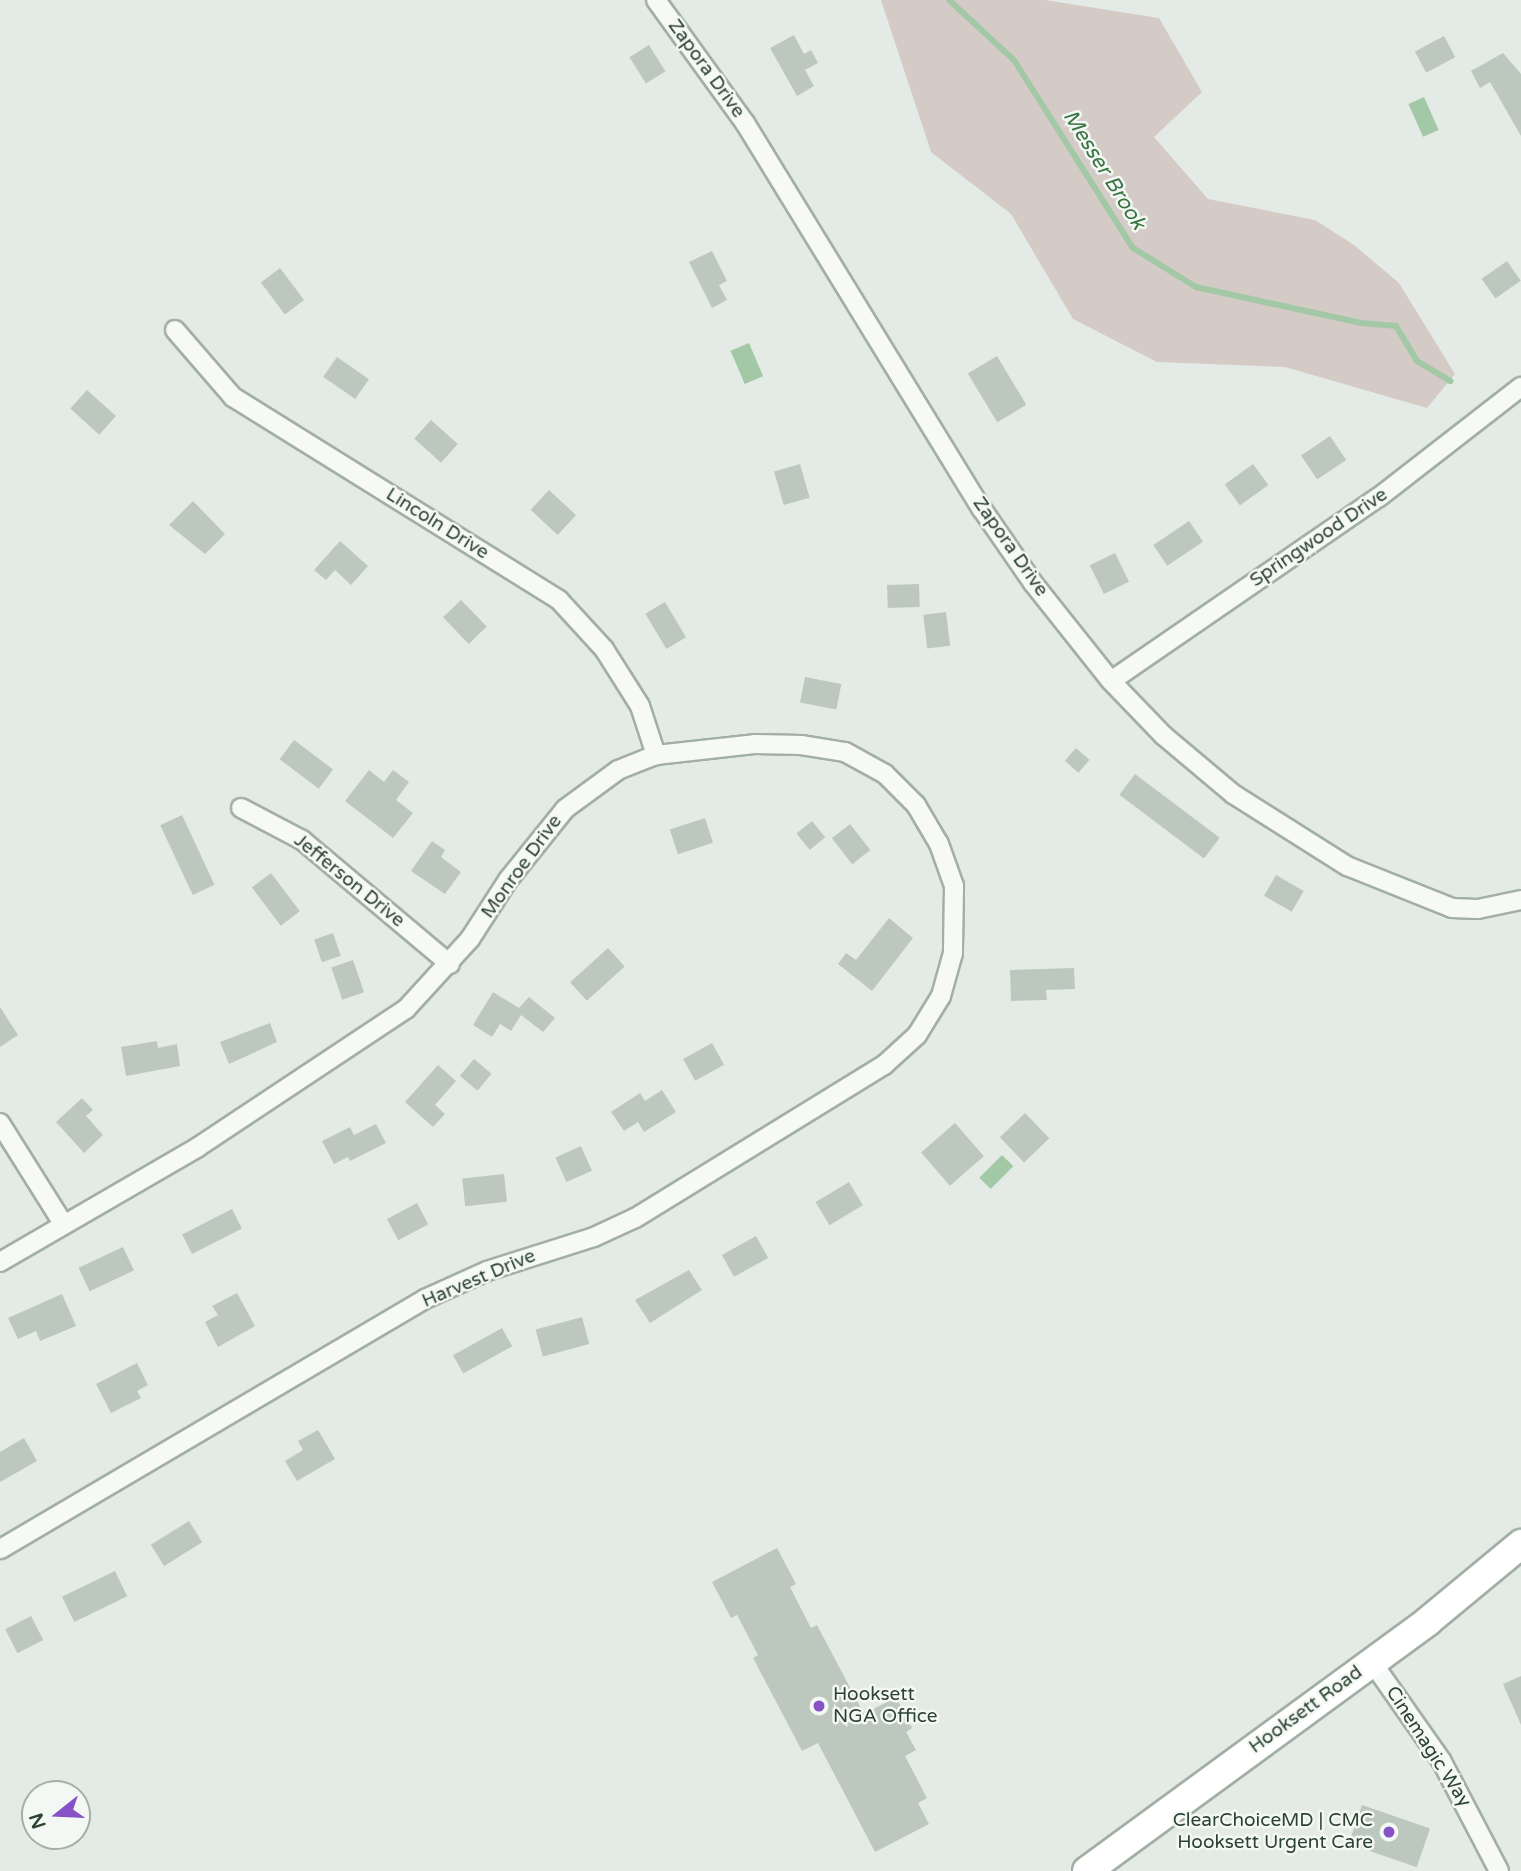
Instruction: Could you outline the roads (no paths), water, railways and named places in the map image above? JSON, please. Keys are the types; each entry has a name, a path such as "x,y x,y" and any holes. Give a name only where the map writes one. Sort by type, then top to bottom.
{"main road":[{"name":"Hooksett Road","path":"1087,1871 1371,1662 1521,1544"}],"street":[{"name":"Zapora Drive","path":"656,0 746,123 982,509 1033,583 1111,681 1164,736 1233,794 1347,866 1452,908 1478,909 1521,900"},
{"name":"Lincoln Drive","path":"175,330 233,397 559,600 604,649 640,706 656,755"},
{"name":"Springwood Drive","path":"1111,681 1379,497 1521,387"},
{"name":"Monroe Drive","path":"0,1262 198,1147 370,1037 406,1009 450,964 565,809 599,781 656,755 756,744 801,745 845,752 885,774 916,805 939,844 954,886 953,953 941,996"},
{"name":"Jefferson Drive","path":"241,808 302,840 450,964"},
{"name":"Harvest Drive","path":"0,1549 425,1299 487,1271 594,1237 635,1217 884,1065 918,1035 941,996"},
{"path":"0,1124 64,1225"},
{"name":"Cinemagic Way","path":"1371,1662 1452,1779 1499,1871"}],"waterway":[{"name":"Messer Brook","path":"949,0 1014,60 1133,248 1196,287 1361,323 1396,326 1417,361 1450,381"}],"place":[{"name":"Hooksett NGA Office","path":"819,1706"},
{"name":"ClearChoiceMD | CMC Hooksett Urgent Care","path":"1389,1832"}]}
